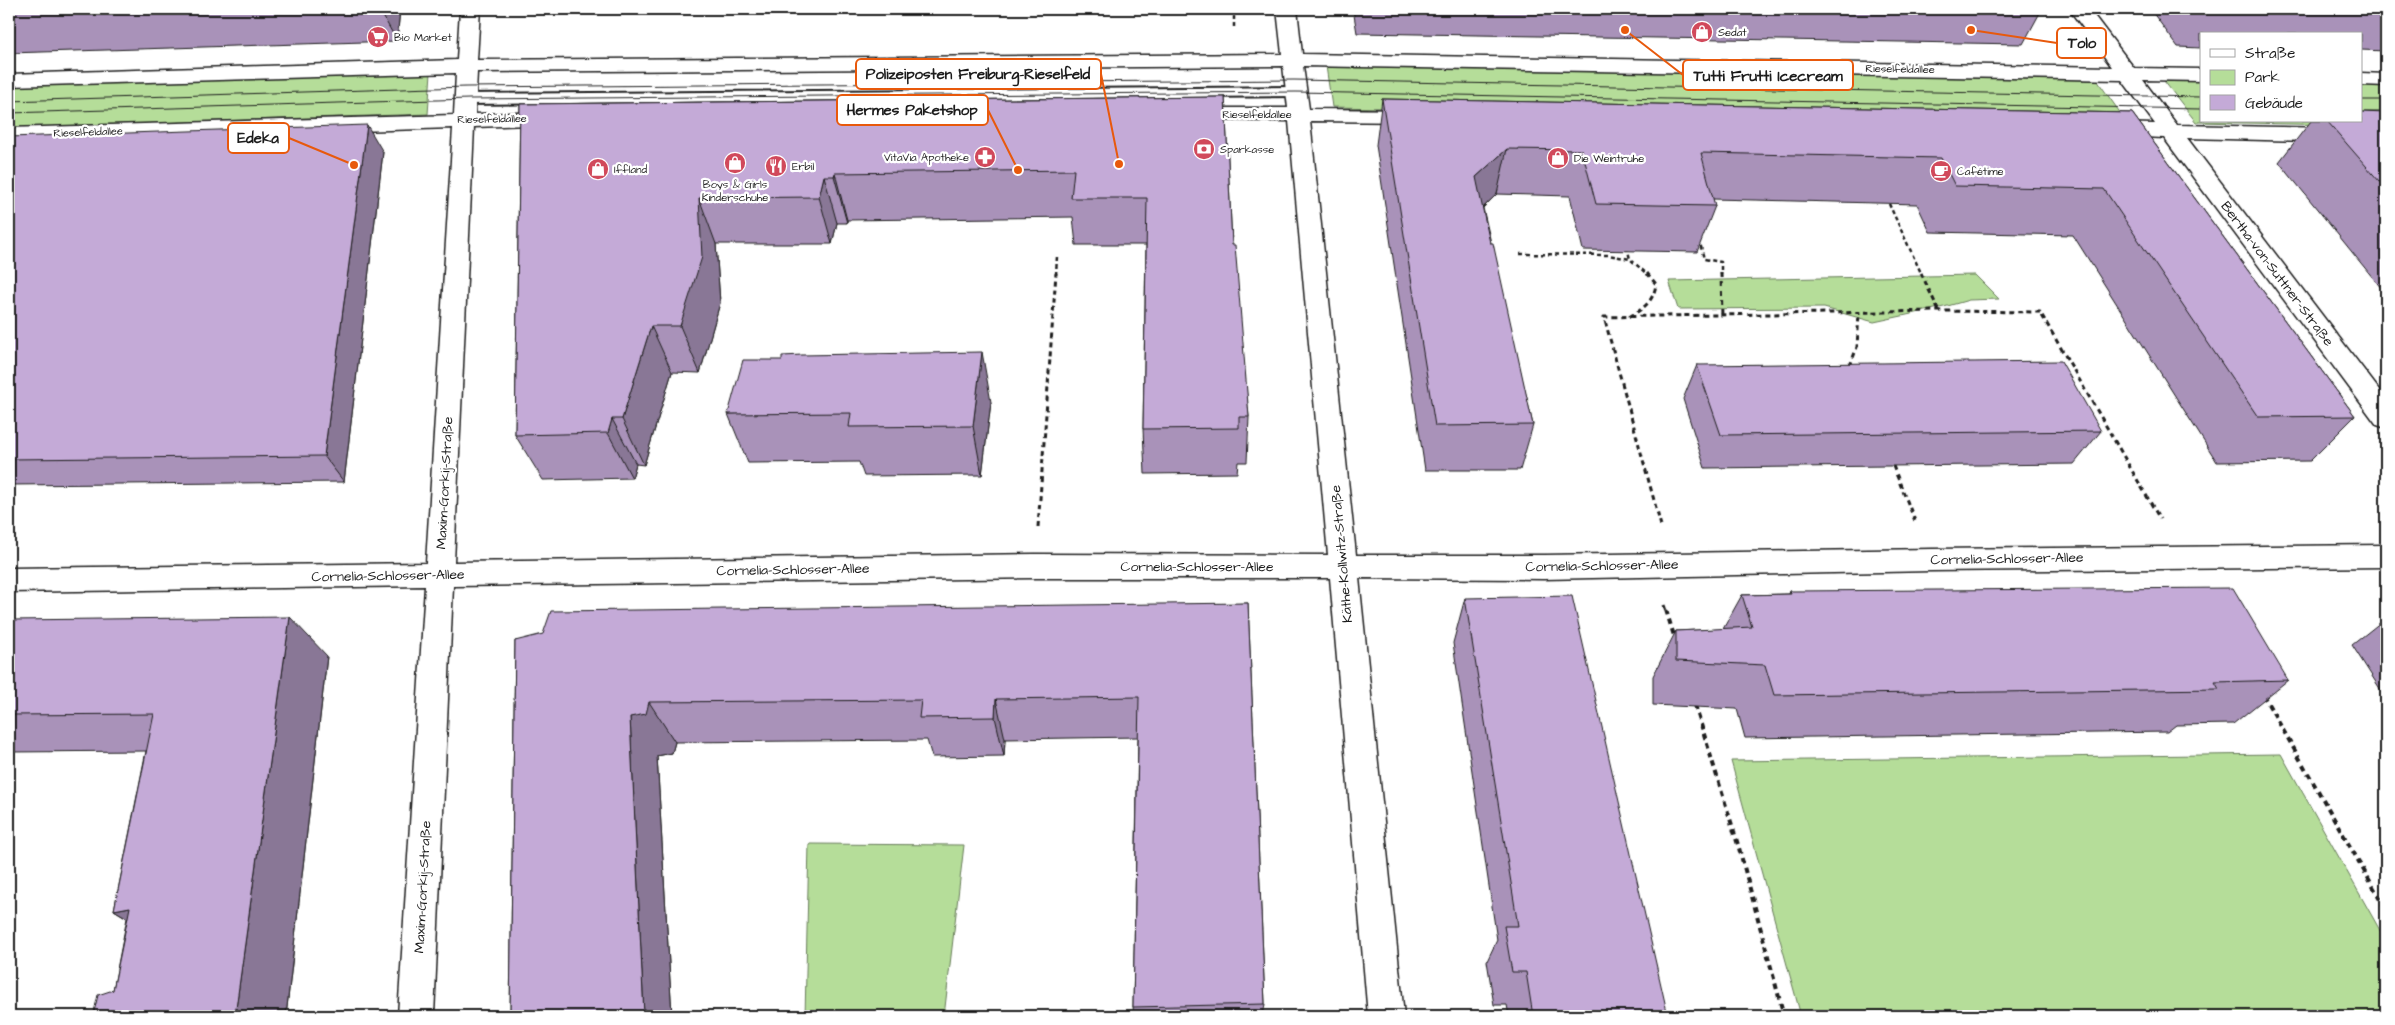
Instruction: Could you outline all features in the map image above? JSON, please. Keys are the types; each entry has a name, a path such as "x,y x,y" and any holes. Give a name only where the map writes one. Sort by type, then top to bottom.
{"street":[{"name":"Maxim-Gorkij-Straße","path":"416,1016 470,9"},
{"name":"Käthe-Kollwitz-Straße","path":"1287,9 1344,567 1386,1016"},
{"name":"Bertha-von-Suttner-Straße","path":"2079,9 2168,131 2386,418"},
{"name":"Rieselfeldallee","path":"9,80 467,66 1292,60 2200,75"},
{"path":"2362,79 2386,80"},
{"name":"Rieselfeldallee","path":"1170,114 1296,96 1439,116"},
{"name":"Rieselfeldallee","path":"9,135 465,102 780,116"},
{"path":"2090,130 2386,136"},
{"name":"Cornelia-Schlosser-Allee","path":"9,580 1035,566 1662,566 1932,560 2386,556"}],"lane":[{"path":"465,102 1296,96"}],"path":[{"path":"1889,204 1939,312"},
{"path":"1697,231 1704,259 1721,262 1722,317"},
{"path":"1626,243 1630,260"},
{"path":"1520,254 1608,255 1630,260 1646,272 1656,284 1655,294 1648,305 1628,317"},
{"path":"1035,566 1057,256"},
{"path":"1675,641 1662,566 1604,317 2040,312 2183,557"},
{"path":"1850,369 1857,347 1859,313"},
{"path":"1893,466 1932,560"},
{"path":"2262,694 2386,909"},
{"path":"1693,698 1739,848 1784,1016"}],"green space":[{"path":"1326,66 2097,80 2126,121 1332,107"},
{"path":"431,73 428,114 9,128 9,86"},
{"path":"2164,81 2200,81 2200,122 2362,122 2362,84 2386,85 2386,126 2196,122"},
{"path":"1975,275 1999,299 1969,300 1874,322 1824,308 1678,309 1669,281"},
{"path":"2281,754 2386,941 2386,1016 1801,1016 1731,761"},
{"path":"809,844 964,845 944,1016 805,1016"}],"building":[{"path":"1225,97 1232,245 1235,245 1249,417 1239,417 1239,428 1143,429 1147,198 1071,198 1074,170 835,173 834,176 824,176 819,197 699,198 702,257 680,326 651,326 622,419 612,419 608,433 515,435 520,104"},
{"path":"1382,99 2132,113 2355,416 2258,417 2104,189 1955,186 1941,158 1701,153 1715,206 1596,204 1582,150 1507,149 1476,177 1490,243 1493,243 1533,425 1435,426"},
{"path":"2362,112 2386,113 2386,189 2328,122 2362,122"},
{"path":"367,125 324,456 9,459 9,137"},
{"path":"982,352 973,426 849,427 851,413 728,414 743,360 782,360 782,356 802,355"},
{"path":"2061,361 2101,431 1721,435 1697,365"},
{"path":"2233,588 2288,680 2215,682 2219,689 1774,695 1765,665 1676,661 1676,631 1752,627 1742,595 1791,594 1790,591"},
{"path":"1572,596 1668,1016 1533,1016 1526,972 1512,972 1504,926 1518,926 1465,598"},
{"path":"1248,603 1265,1004 1133,1007 1139,697 996,699 995,717 919,718 921,700 649,702 646,714 630,717 644,1016 510,1016 515,641 543,634 551,611"},
{"path":"290,617 235,1016 93,1016 98,995 113,990 130,907 114,910 154,714 9,715 9,620"}],"tram line":[{"path":"9,101 466,87 1294,80 2200,97"},
{"path":"9,113 469,99 1296,92 2200,109"},
{"path":"2362,100 2386,100"},
{"path":"2362,112 2386,112"}],"place":[{"name":"Tutti Frutti Icecream","path":"1625,30"},
{"name":"Tolo","path":"1971,30"},
{"name":"Sedat","path":"1702,32"},
{"name":"Bio Market","path":"378,37"},
{"name":"Sparkasse","path":"1204,149"},
{"name":"VitaVia Apotheke","path":"985,157"},
{"name":"Die Weintruhe","path":"1558,158"},
{"name":"Boys & Girls Kinderschuhe","path":"735,163"},
{"name":"Polizeiposten Freiburg-Rieselfeld","path":"1119,164"},
{"name":"Edeka","path":"354,165"},
{"name":"Erbil","path":"776,166"},
{"name":"Iffland","path":"598,169"},
{"name":"Hermes Paketshop","path":"1018,170"},
{"name":"Cafétime","path":"1941,171"}]}
